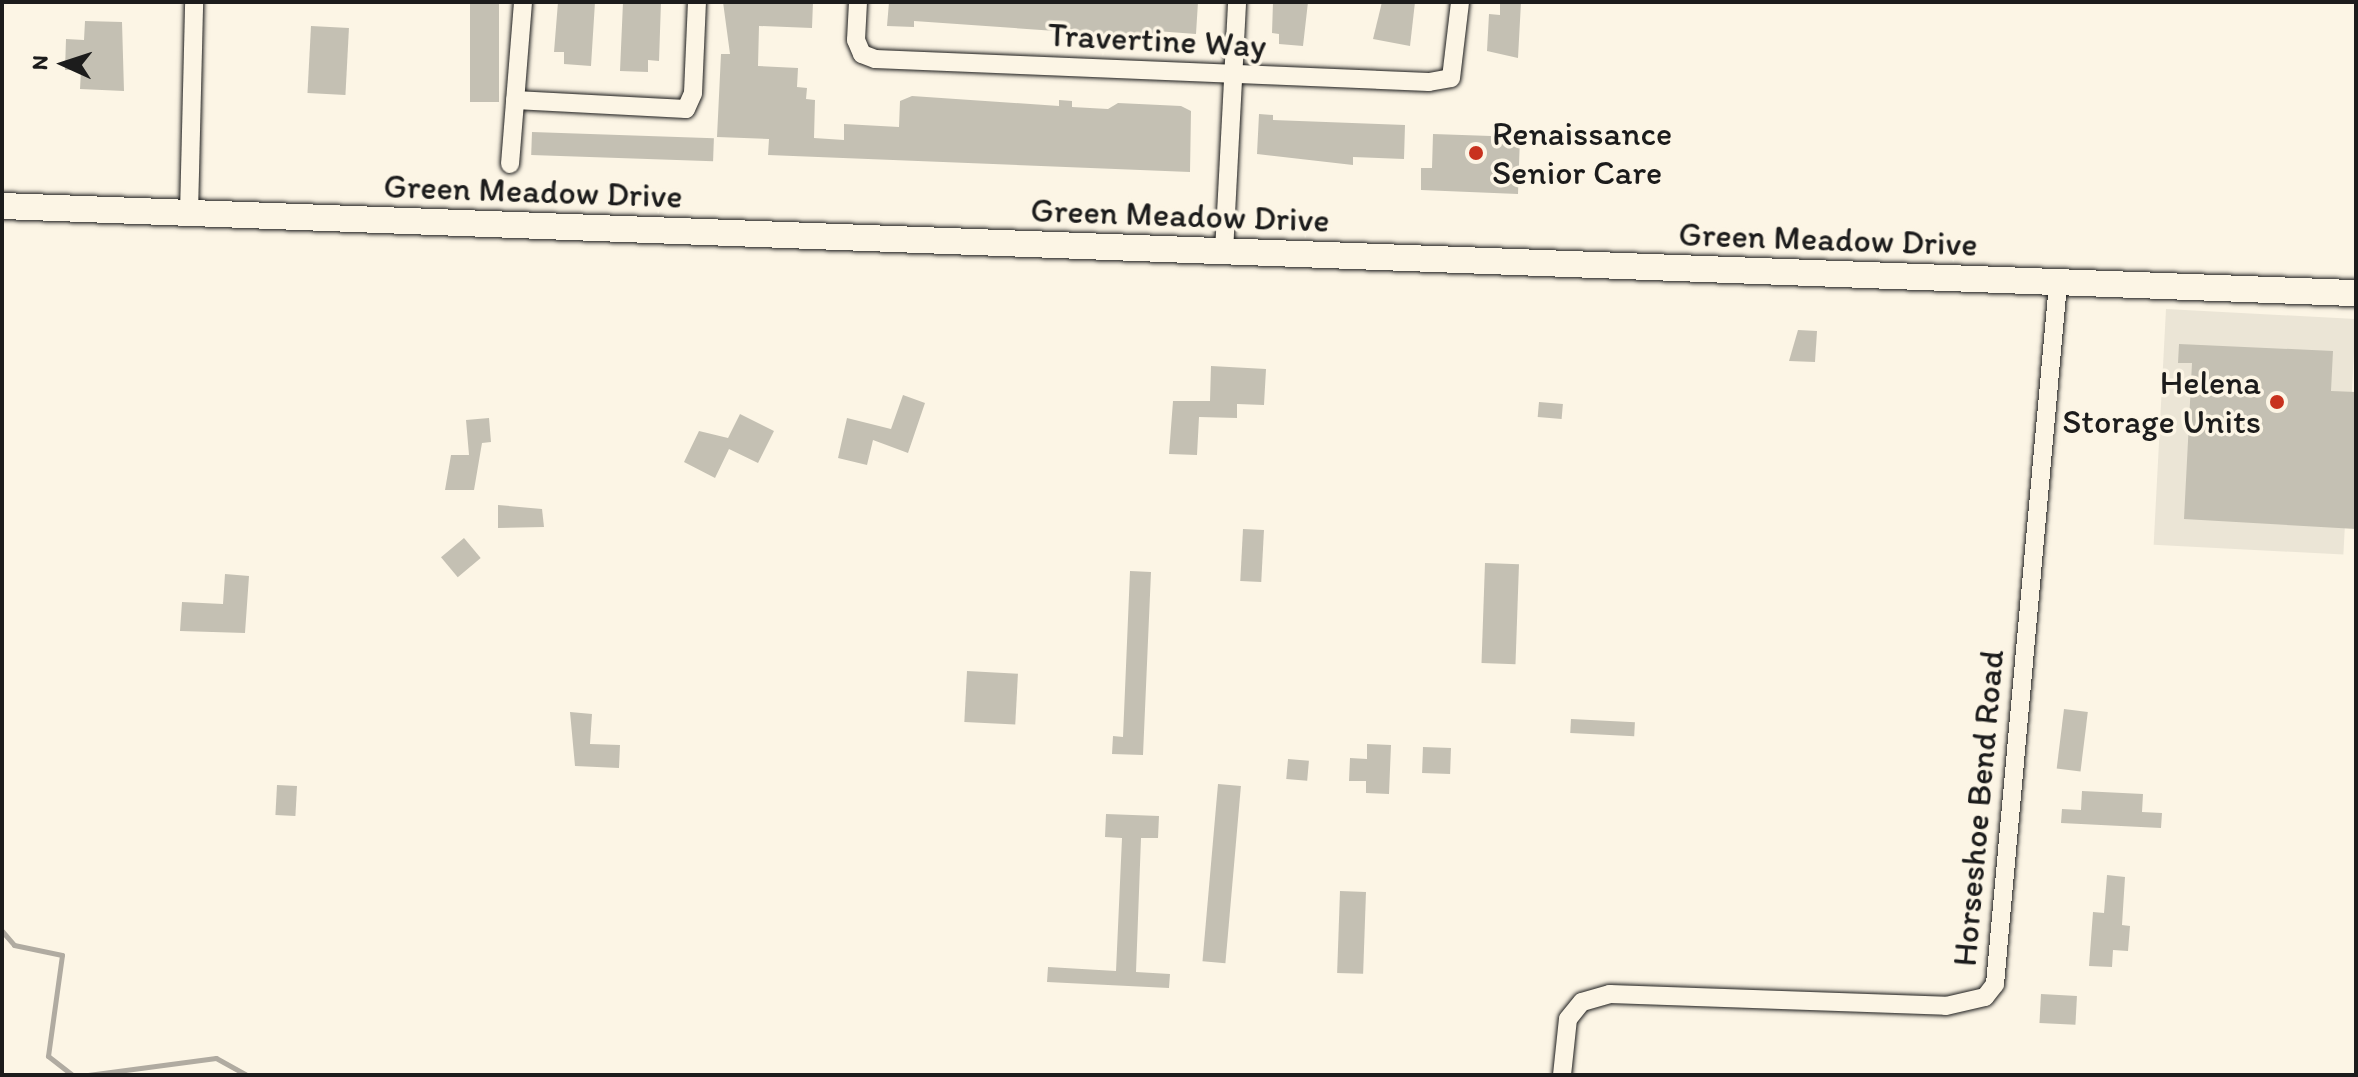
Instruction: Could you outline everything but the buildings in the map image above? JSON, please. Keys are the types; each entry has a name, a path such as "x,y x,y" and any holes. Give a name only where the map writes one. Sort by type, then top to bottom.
{"main road":[{"name":"Green Meadow Drive","path":"2,206 2356,293"}],"street":[{"path":"189,213 194,2"},
{"path":"510,164 523,2"},
{"path":"515,100 686,109 693,93 697,2"},
{"name":"Travertine Way","path":"858,2 862,54 1232,76 1451,78 1460,2"},
{"path":"1224,252 1237,2"},
{"name":"Horseshoe Bend Road","path":"1562,1075 1568,1019 1582,1002 1610,994 1946,1006 1985,997 1995,984 2058,283"}],"shaded area":[{"path":"2166,309 2356,319 2343,555 2154,545"}],"waterway":[{"path":"2,931 14,945 62,955 48,1056 72,1075"},
{"path":"88,1075 216,1058 247,1075"}],"place":[{"name":"Renaissance Senior Care","path":"1476,153"},
{"name":"Helena Storage Units","path":"2277,402"}]}
